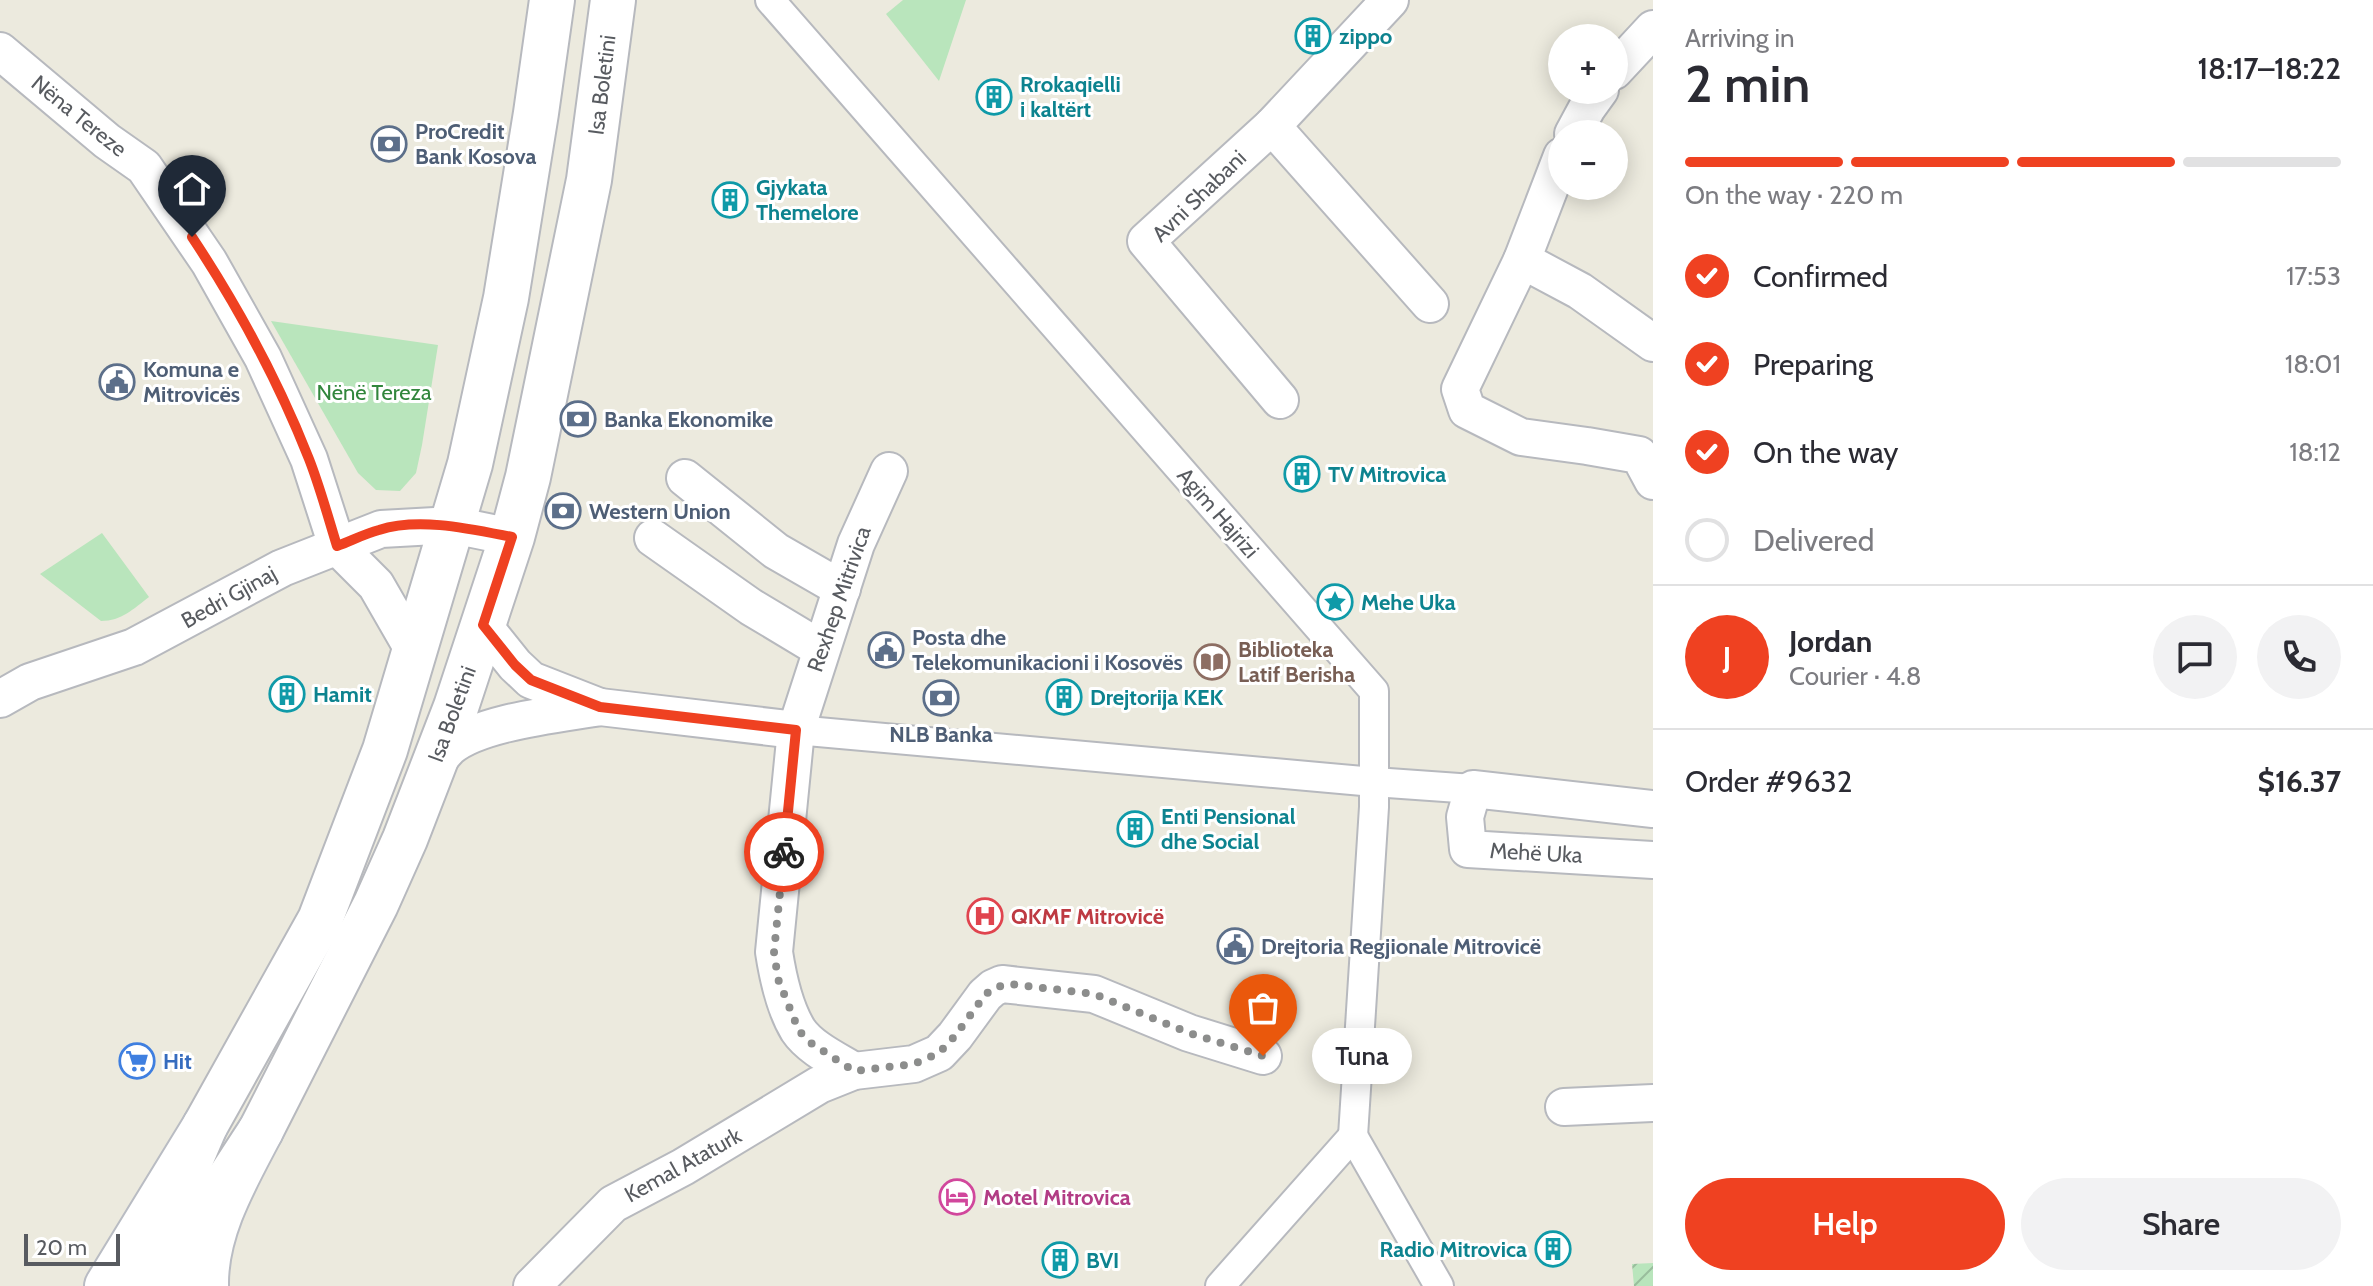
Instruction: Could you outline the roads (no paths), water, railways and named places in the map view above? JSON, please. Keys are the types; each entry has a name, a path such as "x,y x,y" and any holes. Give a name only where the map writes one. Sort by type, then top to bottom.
{"street":[{"path":"107,1286 205,1126 320,920 385,750 470,464 506,298 552,0"},
{"name":"Isa Boletini","path":"179,1286 183,1256 193,1234 261,1130 376,904 440,751 483,625 528,477 589,180 613,0"},
{"name":"Agim Hajrizi","path":"770,0 1374,691 1374,782 1353,1136"},
{"name":"Avni Shabani","path":"1280,400 1146,241 1272,126 1390,0"},
{"path":"1628,56 1653,29"},
{"name":"Nëna Tereze","path":"0,51 107,141 144,167 200,250 263,358 309,459 337,546"},
{"path":"1272,126 1430,304"},
{"path":"1548,192 1522,260 1460,389 1467,410 1521,437 1639,455 1653,481"},
{"path":"1522,260 1580,291 1653,343"},
{"name":"Rexhep Mitrivica","path":"796,730 856,544 889,471"},
{"path":"685,478 776,551 842,589"},
{"path":"414,651 376,585 337,546 381,529 453,525 512,537"},
{"path":"653,538 751,607 821,649"},
{"name":"Bedri Gjinaj","path":"0,699 30,682 134,647 282,568 337,546"},
{"path":"483,625 531,680 600,707 796,730 1473,789 1653,809"},
{"path":"395,718 440,751 469,735 600,707"},
{"path":"796,730 774,952 778,979 799,1031 811,1043 854,1071"},
{"name":"Mehë Uka","path":"1473,789 1465,817 1468,849 1653,860"},
{"name":"Kemal Ataturk","path":"532,1286 613,1204 683,1167 819,1085 854,1071 914,1064 939,1053 993,988 1010,984 1094,994 1189,1033 1263,1056"},
{"path":"1564,1107 1653,1103"},
{"path":"137,1286 205,1126"},
{"path":"206,1286 210,1250 225,1199 261,1130"},
{"path":"1220,1286 1353,1136 1439,1286"}],"place":[{"name":"zippo","path":"1313,36"},
{"name":"Rrokaqielli i kaltërt","path":"994,97"},
{"name":"ProCredit Bank Kosova","path":"389,144"},
{"name":"Gjykata Themelore","path":"730,200"},
{"name":"Komuna e Mitrovicës","path":"117,382"},
{"name":"Banka Ekonomike","path":"578,419"},
{"name":"TV Mitrovica","path":"1302,474"},
{"name":"Western Union","path":"563,511"},
{"name":"Mehe Uka","path":"1335,602"},
{"name":"Posta dhe Telekomunikacioni i Kosovës","path":"886,650"},
{"name":"Biblioteka Latif Berisha","path":"1212,662"},
{"name":"Hamit","path":"287,694"},
{"name":"Drejtorija KEK","path":"1064,697"},
{"name":"NLB Banka","path":"941,698"},
{"name":"Enti Pensional dhe Social","path":"1135,829"},
{"name":"QKMF Mitrovicë","path":"985,916"},
{"name":"Drejtoria Regjionale Mitrovicë","path":"1235,946"},
{"name":"Tuna","path":"1263,1056"},
{"name":"Hit","path":"137,1061"},
{"name":"Motel Mitrovica","path":"957,1197"},
{"name":"Radio Mitrovica","path":"1553,1249"},
{"name":"BVI","path":"1060,1260"}],"park label":[{"name":"Nënë Tereza","path":"374,392"}]}
